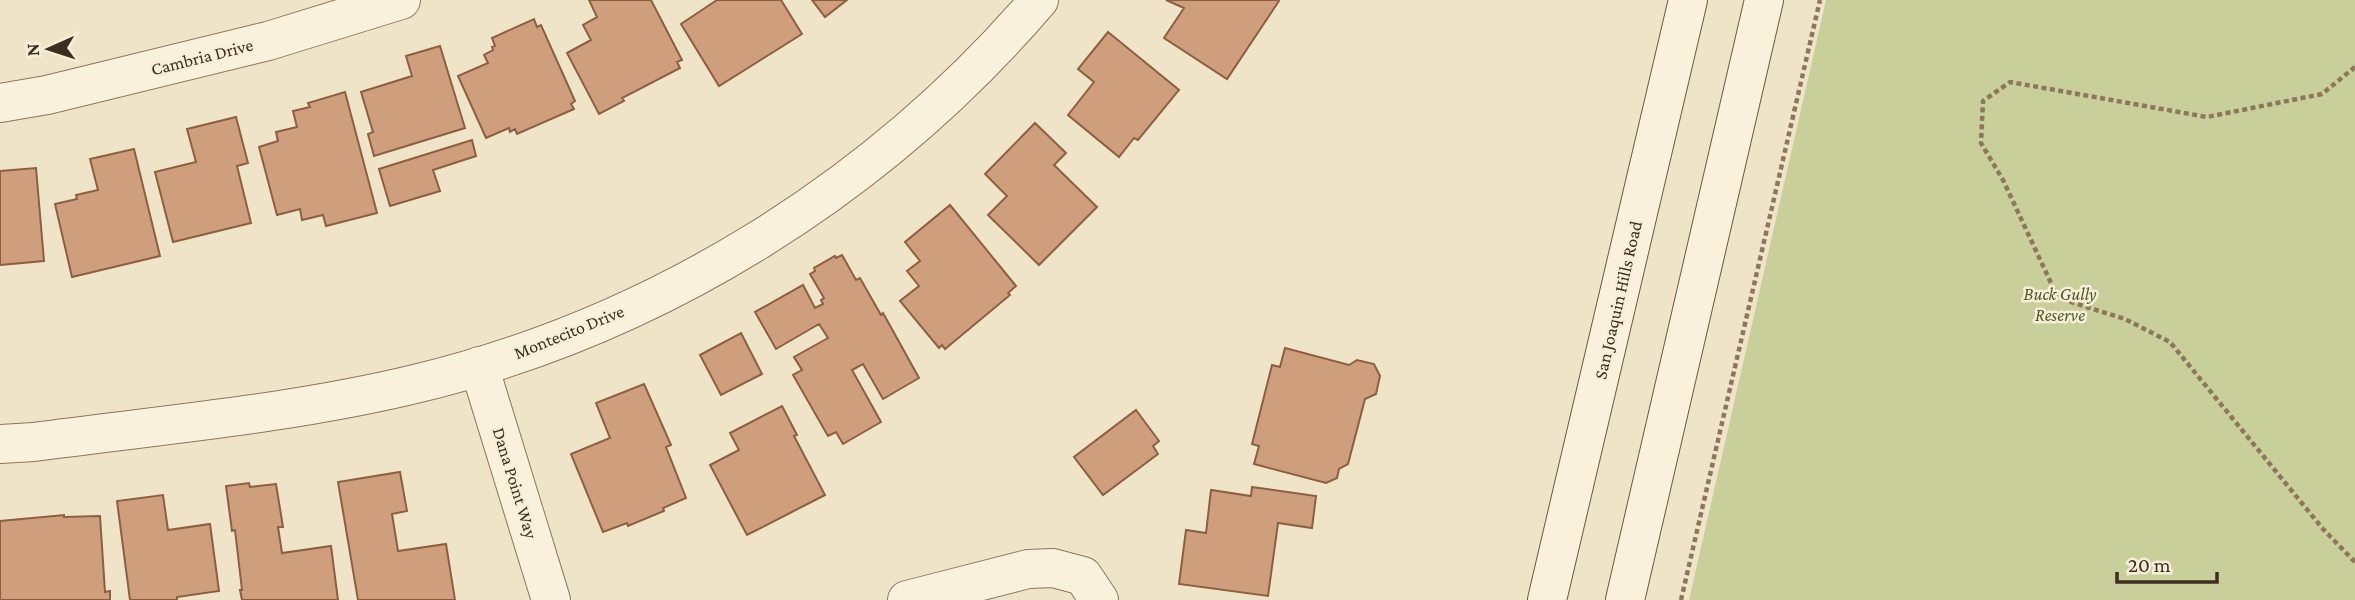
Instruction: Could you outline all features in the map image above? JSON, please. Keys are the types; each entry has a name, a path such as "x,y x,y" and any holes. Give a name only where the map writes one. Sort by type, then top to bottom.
{"street":[{"name":"Cambria Drive","path":"0,103 47,95 268,41 401,0"},
{"name":"Montecito Drive","path":"0,444 34,442 290,408 417,384 479,366 578,331 661,294 718,264 774,231 848,179 929,113 976,69 1039,0"},
{"name":"San Joaquin Hills Road","path":"1548,600 1688,0"},
{"path":"1625,600 1764,0"},
{"name":"Dana Point Way","path":"479,366 551,600"},
{"path":"907,600 1028,569 1053,568 1091,588"}],"path":[{"path":"1681,600 1820,0"},
{"path":"2355,68 2322,94 2207,117 2010,82 1983,101 1981,143 2003,180 2058,298 2125,319 2170,342 2323,529 2355,562"}],"green space":[{"name":"Buck Gully Reserve","path":"1826,0 2355,0 2355,600 1689,600"}],"building":[{"path":"589,0 651,0 682,60 677,62 680,68 622,98 624,101 599,114 567,53 591,40 583,25 597,17"},
{"path":"717,0 781,0 802,34 719,86 681,24"},
{"path":"812,0 847,0 825,17"},
{"path":"1166,0 1279,1 1227,79 1164,38 1184,8"},
{"path":"534,19 537,27 541,25 575,101 571,104 574,109 517,134 515,129 510,132 509,128 486,138 458,76 488,63 484,55 495,46 492,38"},
{"path":"1108,32 1179,90 1138,140 1134,138 1119,157 1068,115 1094,82 1078,69"},
{"path":"440,46 465,128 374,156 368,134 373,132 361,92 412,76 406,56"},
{"path":"345,92 377,213 326,226 323,215 302,220 300,209 277,215 259,147 278,141 276,132 297,127 293,111 310,107 308,103"},
{"path":"236,117 248,163 237,166 251,223 173,242 155,172 196,162 187,129"},
{"path":"1035,123 1066,153 1054,165 1097,207 1039,265 988,215 1007,196 985,174"},
{"path":"472,140 476,156 433,170 440,191 390,206 379,169"},
{"path":"134,149 160,256 72,277 55,204 98,190 90,159"},
{"path":"36,168 44,261 0,265 0,171"},
{"path":"950,205 1016,286 1008,293 1010,295 945,349 942,345 939,348 900,301 919,286 907,271 920,261 905,242"},
{"path":"842,255 856,280 860,278 881,315 883,313 919,378 883,399 863,364 852,370 881,422 843,444 836,432 828,436 793,375 802,370 794,357 828,338 819,324 776,349 755,312 803,285 815,308 823,304 821,300 824,298 810,274 815,271 814,268"},
{"path":"741,333 762,374 721,395 700,355"},
{"path":"1285,348 1349,365 1357,360 1374,364 1380,376 1376,394 1365,399 1348,464 1339,469 1337,478 1326,483 1254,464 1259,446 1252,444 1272,365 1280,367"},
{"path":"644,384 671,445 666,447 686,498 663,508 664,511 628,526 627,523 603,532 571,454 610,438 596,403"},
{"path":"782,406 797,435 794,436 825,495 747,535 710,465 739,450 730,433"},
{"path":"1136,410 1159,441 1153,446 1158,454 1103,495 1074,457"},
{"path":"400,472 407,511 392,514 398,551 446,544 455,600 358,600 338,482"},
{"path":"249,483 250,487 276,484 283,527 278,527 282,553 331,546 338,600 242,600 235,530 232,531 226,486"},
{"path":"1252,487 1316,496 1312,528 1278,523 1268,596 1179,584 1186,530 1206,533 1211,490 1251,496"},
{"path":"163,495 168,530 210,524 219,591 177,597 177,600 130,600 117,501"},
{"path":"64,515 100,516 105,592 110,591 110,600 0,600 0,521"}]}
